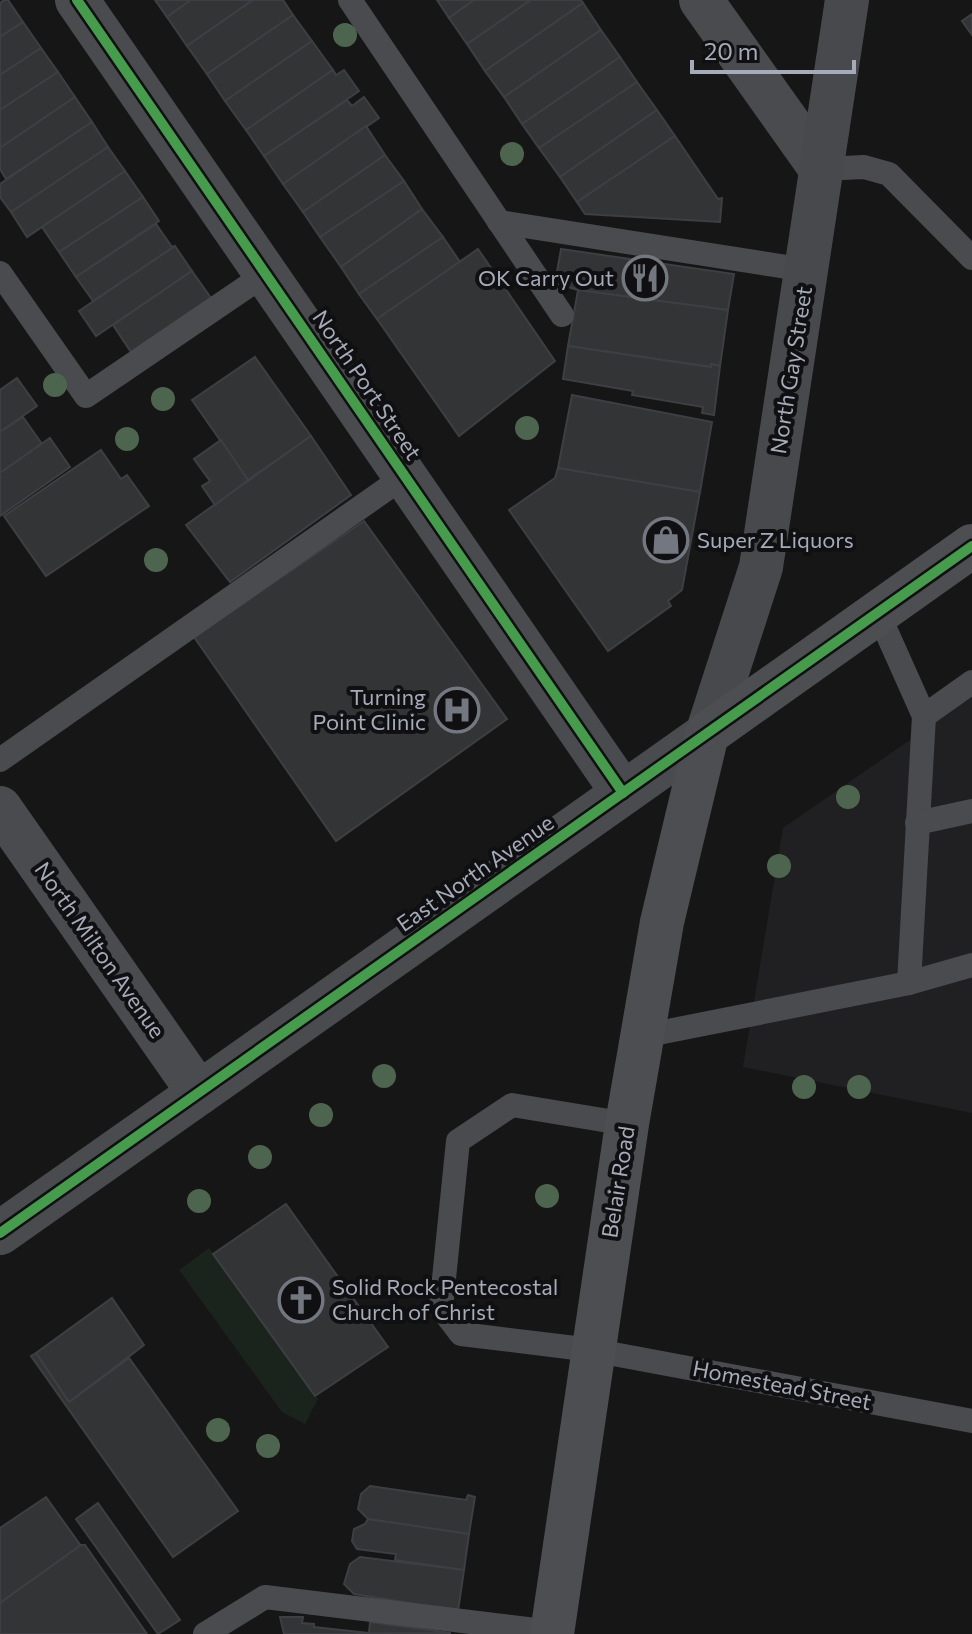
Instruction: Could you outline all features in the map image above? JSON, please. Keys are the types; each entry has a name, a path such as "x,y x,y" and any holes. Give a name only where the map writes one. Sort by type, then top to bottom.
{"main road":[{"name":"North Gay Street","path":"707,734 761,567 847,0"},
{"name":"East North Avenue","path":"707,734 972,546"},
{"name":"Belair Road","path":"552,1633 627,1124 662,922 707,734"}],"street":[{"name":"North Port Street","path":"77,0 623,793"},
{"path":"701,0 821,169"},
{"name":"East North Avenue","path":"0,1233 707,734"},
{"name":"North Milton Avenue","path":"0,808 199,1093"}],"lane":[{"path":"350,0 562,315"},
{"path":"821,169 864,167 889,174 972,258"},
{"path":"499,222 806,270"},
{"path":"0,273 86,396 267,273"},
{"path":"0,760 405,476"},
{"path":"878,613 924,716 909,983"},
{"path":"924,716 972,682"},
{"path":"917,823 972,811"},
{"path":"643,1036 909,983 972,965"},
{"name":"Homestead Street","path":"627,1124 512,1105 458,1141 441,1308 461,1334 592,1350 972,1421"},
{"path":"205,1634 265,1597 552,1633"}],"shaded area":[{"path":"972,697 972,1113 743,1067 783,828"},
{"path":"209,1248 318,1399 305,1424 282,1412 179,1270"}],"building":[{"path":"8,0 23,22 0,37 0,3"},
{"path":"155,0 191,0 167,17"},
{"path":"191,0 253,0 187,46 167,17"},
{"path":"253,0 283,0 293,15 207,74 187,46"},
{"path":"437,0 474,0 449,18"},
{"path":"474,0 531,0 467,44 449,18"},
{"path":"531,0 581,0 583,3 485,71 467,44"},
{"path":"583,3 601,30 504,97 485,71"},
{"path":"972,14 972,35 962,21"},
{"path":"293,15 312,41 225,101 207,74"},
{"path":"23,22 41,48 0,75 0,37"},
{"path":"601,30 620,57 522,124 504,97"},
{"path":"312,41 333,70 246,130 225,101"},
{"path":"41,48 58,72 0,110 0,75"},
{"path":"620,57 637,82 539,148 522,124"},
{"path":"333,70 336,75 344,70 359,91 264,156 246,130"},
{"path":"58,72 75,97 0,148 0,110"},
{"path":"637,82 657,110 560,177 539,148"},
{"path":"75,97 92,122 6,179 0,169 0,148"},
{"path":"364,97 379,118 283,184 264,156 347,100 352,106"},
{"path":"657,110 675,136 577,202 560,177"},
{"path":"92,122 108,147 11,212 0,197 0,184"},
{"path":"366,126 385,155 303,212 283,184"},
{"path":"675,136 718,199 722,198 720,222 585,214 577,202"},
{"path":"108,147 125,171 27,237 11,212"},
{"path":"385,155 404,181 320,237 303,212"},
{"path":"125,171 143,197 59,252 42,227"},
{"path":"404,181 422,209 341,267 320,237"},
{"path":"143,197 159,221 76,277 59,252"},
{"path":"422,209 443,237 359,294 341,267"},
{"path":"156,224 172,247 175,246 93,301 76,277"},
{"path":"443,237 460,262 377,319 359,294"},
{"path":"175,246 192,271 96,336 79,311"},
{"path":"478,249 555,361 459,436 377,319"},
{"name":"OK Carry Out","path":"561,249 734,274 728,310 578,290 555,283"},
{"path":"192,271 211,298 131,352 113,325"},
{"path":"578,290 728,310 720,366 568,346"},
{"path":"568,346 720,366 714,415 702,413 703,407 563,379"},
{"path":"255,357 311,436 248,480 192,400"},
{"path":"17,378 37,406 0,432 0,390"},
{"path":"572,395 712,422 700,492 558,468"},
{"path":"23,417 42,444 0,473 0,432"},
{"path":"311,436 351,495 230,582 186,525"},
{"path":"50,438 70,467 0,516 0,473"},
{"path":"221,440 248,480 215,505 202,486 210,481 194,459"},
{"path":"101,450 121,479 127,475 149,506 46,576 4,516"},
{"path":"558,468 700,492 682,590 668,601 671,606 608,651 509,510 555,478"},
{"path":"364,521 507,719 336,841 194,637"},
{"name":"Solid Rock Pentecostal Church of Christ","path":"286,1204 388,1347 315,1396 213,1254"},
{"path":"112,1298 144,1345 69,1402 36,1353"},
{"path":"36,1353 69,1402 129,1358 238,1511 173,1557 31,1356"},
{"path":"370,1486 466,1500 468,1495 475,1497 469,1534 368,1519 358,1509 361,1494"},
{"path":"46,1497 81,1546 0,1603 0,1528"},
{"path":"98,1503 180,1620 158,1634 76,1519"},
{"path":"368,1519 469,1534 464,1570 395,1560 396,1554 357,1549 352,1541 354,1529"},
{"path":"85,1545 147,1634 0,1634 0,1603"},
{"path":"360,1557 464,1570 458,1611 354,1594 344,1584 350,1564"},
{"path":"280,1617 303,1617 302,1623 314,1624 314,1627 369,1633 370,1622 451,1633 284,1634"}],"cycle path":[{"path":"77,0 623,793"},
{"path":"0,1233 972,546"}],"place":[{"name":"OK Carry Out","path":"645,278"},
{"name":"Super Z Liquors","path":"666,540"},
{"name":"Turning Point Clinic","path":"457,710"},
{"name":"Solid Rock Pentecostal Church of Christ","path":"301,1300"}]}
